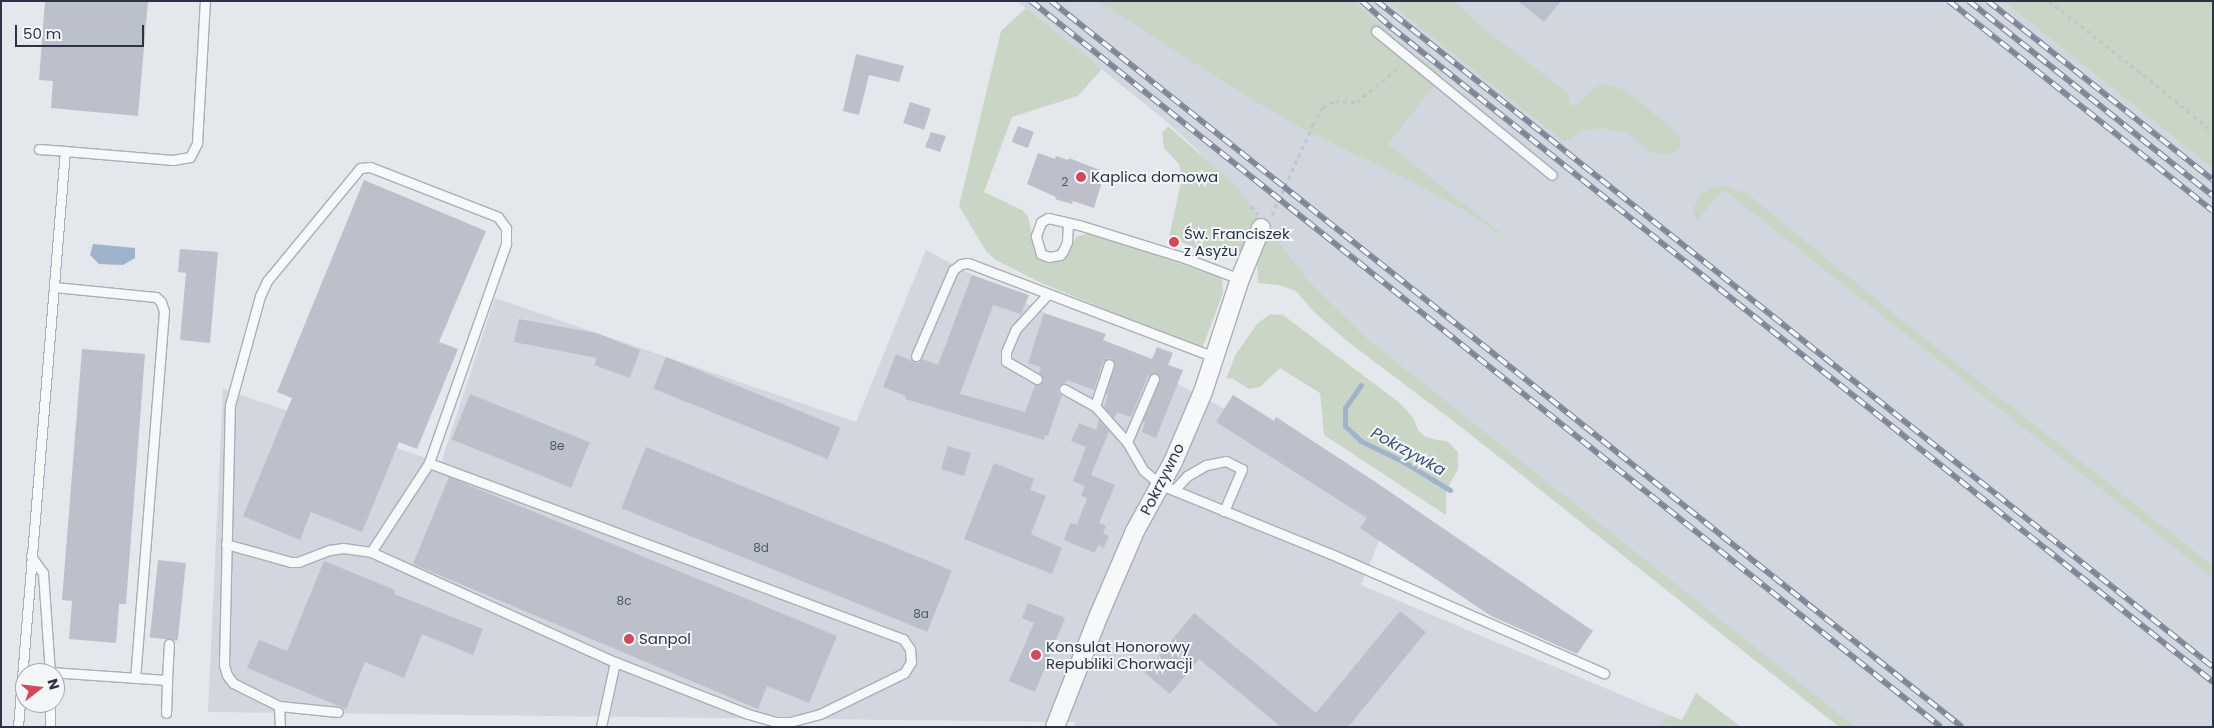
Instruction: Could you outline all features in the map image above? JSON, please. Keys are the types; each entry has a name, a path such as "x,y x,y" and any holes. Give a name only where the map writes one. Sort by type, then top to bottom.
{"street":[{"name":"Pokrzywno","path":"1055,727 1098,615 1135,531 1167,488 1173,462 1203,392 1240,279 1265,224"}],"lane":[{"path":"38,149 173,160 190,156 197,142 205,1"},
{"path":"1376,31 1552,175"},
{"path":"18,727 65,151"},
{"path":"338,712 279,706 233,683 227,675 224,665 230,405 260,296 267,281 360,168 370,167 498,217 506,228 506,244 429,463 371,552"},
{"path":"1068,223 1067,242 1060,255 1049,257 1041,254 1036,236 1041,222 1048,218 1068,223 1182,257 1240,279"},
{"path":"916,356 953,270 961,264 968,263 1214,357"},
{"path":"54,287 156,297 162,302 164,311 135,678"},
{"path":"1037,379 1006,361 1006,352 1016,329 1048,294"},
{"path":"1095,406 1109,364"},
{"path":"1127,442 1154,380"},
{"path":"1064,389 1095,406 1127,442 1144,470 1167,488 1331,554 1604,673"},
{"path":"1167,488 1206,465 1226,461 1242,470 1224,510"},
{"path":"226,544 291,562 337,549 371,552 615,662 748,714 776,722 791,722 820,714 904,673 911,662 910,648 903,639 429,463"},
{"path":"31,556 43,573 49,663"},
{"path":"166,713 169,644"},
{"path":"601,727 615,662"},
{"path":"65,673 167,680"},
{"path":"279,706 280,727"},
{"path":"50,713 50,727"}],"path":[{"path":"2049,1 2213,132"},
{"path":"1265,224 1323,107 1335,101 1357,102 1410,59"}],"shaded area":[{"path":"1017,1 2003,1 2213,169 2213,727 1849,727 1369,340 1307,279 1220,174 1195,148 1166,121"},
{"path":"926,250 1396,500 1361,585 1669,715 1659,727 1075,727 1075,722 208,712 223,389 441,463 495,298 856,422"}],"green space":[{"path":"1098,1 1354,1 1409,50 1443,74 1388,144 1516,245 1467,212 1418,185 1299,127 1232,87"},
{"path":"1387,1 1454,1 1484,29 1568,93 1571,106 1576,105 1593,88 1602,84 1611,85 1625,91 1639,101 1676,132 1681,139 1680,148 1671,154 1657,154 1626,133 1600,128 1581,131 1564,142"},
{"path":"2003,1 2213,1 2213,169"},
{"path":"1026,8 1102,69 1078,96 1012,117 984,192 1022,210 1028,216 1034,245 1041,258 1046,262 1062,259 1077,236 1091,233 1222,278 1223,293 1202,349 1039,282 996,260 986,251 959,206 1001,31"},
{"path":"1168,126 1235,185 1307,279 1369,340 1855,727 1839,727 1461,427 1347,341 1314,312 1296,291 1278,285 1258,283 1257,260 1245,250 1231,256 1217,257 1169,237 1182,178 1179,164 1164,148 1162,133"},
{"path":"1727,186 1749,195 1899,318 2213,566 2213,578 1723,189 1697,221 1693,210 1700,194 1710,188"},
{"path":"1270,314 1283,315 1401,404 1414,419 1418,430 1424,436 1447,441 1458,452 1458,469 1446,491 1446,515 1324,435 1320,393 1280,368 1260,387 1249,389 1232,378 1226,379 1236,354 1257,324"},
{"path":"1696,693 1741,727 1659,727 1669,715 1682,720"}],"water":[{"path":"93,244 135,248 135,258 123,265 99,264 90,255"}],"building":[{"path":"45,1 148,1 138,116 51,108 53,81 39,80"},
{"path":"1518,1 1561,1 1544,22"},
{"path":"856,54 904,66 899,82 869,75 859,115 843,111"},
{"path":"910,102 931,109 924,130 903,123"},
{"path":"1018,126 1034,132 1028,148 1012,142"},
{"path":"931,132 946,136 940,152 925,147"},
{"path":"1038,153 1055,159 1056,156 1068,160 1069,158 1105,172 1094,208 1073,201 1072,204 1055,199 1056,197 1027,184"},
{"path":"364,180 486,231 439,342 458,349 417,449 399,442 362,532 311,512 300,540 243,516 292,398 277,392"},
{"path":"180,249 218,252 210,343 180,340 186,273 178,272"},
{"path":"972,275 1029,295 1021,314 993,305 960,394 1025,412 1035,385 1040,384 1043,380 1039,373 1041,367 1028,363 1044,313 1106,334 1103,340 1152,359 1157,347 1173,353 1168,365 1183,370 1156,438 1142,432 1145,422 1143,421 1160,381 1159,376 1154,373 1148,376 1131,417 1117,412 1114,418 1104,407 1115,366 1114,360 1110,358 1103,362 1094,390 1067,380 1066,383 1059,386 1058,392 1062,395 1048,436 1045,435 1044,440 905,399 906,396 883,387 896,354 914,362 919,363 922,359 938,365"},
{"path":"519,319 596,333 640,350 630,378 594,365 597,358 514,342"},
{"path":"82,349 145,354 126,604 119,604 116,643 69,639 72,601 62,600"},
{"path":"666,357 840,427 828,459 653,389"},
{"path":"470,394 590,442 571,488 452,439"},
{"path":"1233,395 1274,421 1276,417 1374,481 1593,631 1577,654 1491,616 1360,528 1367,518 1216,422"},
{"path":"1099,420 1109,431 1091,475 1115,485 1099,523 1106,526 1103,533 1109,536 1104,548 1098,545 1095,553 1064,540 1070,523 1077,525 1087,498 1081,496 1085,486 1073,481 1086,447 1071,441 1079,423 1096,430"},
{"path":"948,446 971,453 964,476 941,469"},
{"path":"646,447 952,571 927,632 621,508"},
{"path":"994,463 1034,479 1030,490 1046,496 1031,534 1062,548 1052,574 964,539"},
{"path":"449,477 837,636 809,703 767,686 758,709 413,564"},
{"path":"158,560 186,563 178,640 150,638"},
{"path":"324,561 395,590 394,594 483,629 473,655 422,634 404,678 365,662 346,709 247,668 259,640 287,651"},
{"path":"1028,603 1065,618 1035,692 1009,681 1034,623 1022,618"},
{"path":"1400,611 1426,632 1348,727 1281,727 1199,659 1170,694 1145,673 1194,613 1316,713"}],"waterway":[{"name":"Pokrzywka","path":"1361,385 1345,408 1345,426 1361,441 1404,462 1450,490"}],"railway":[{"path":"1031,1 1941,727"},
{"path":"1051,1 1962,727"},
{"path":"1362,1 1392,28 2213,682"},
{"path":"1377,1 2213,667"},
{"path":"1949,1 2213,211"},
{"path":"1969,1 2213,196"},
{"path":"1988,1 2213,180"}],"place":[{"name":"Kaplica domowa","path":"1081,177"},
{"name":"Św. Franciszek z Asyżu","path":"1174,242"},
{"name":"Sanpol","path":"629,639"},
{"name":"Konsulat Honorowy Republiki Chorwacji","path":"1036,655"}]}
